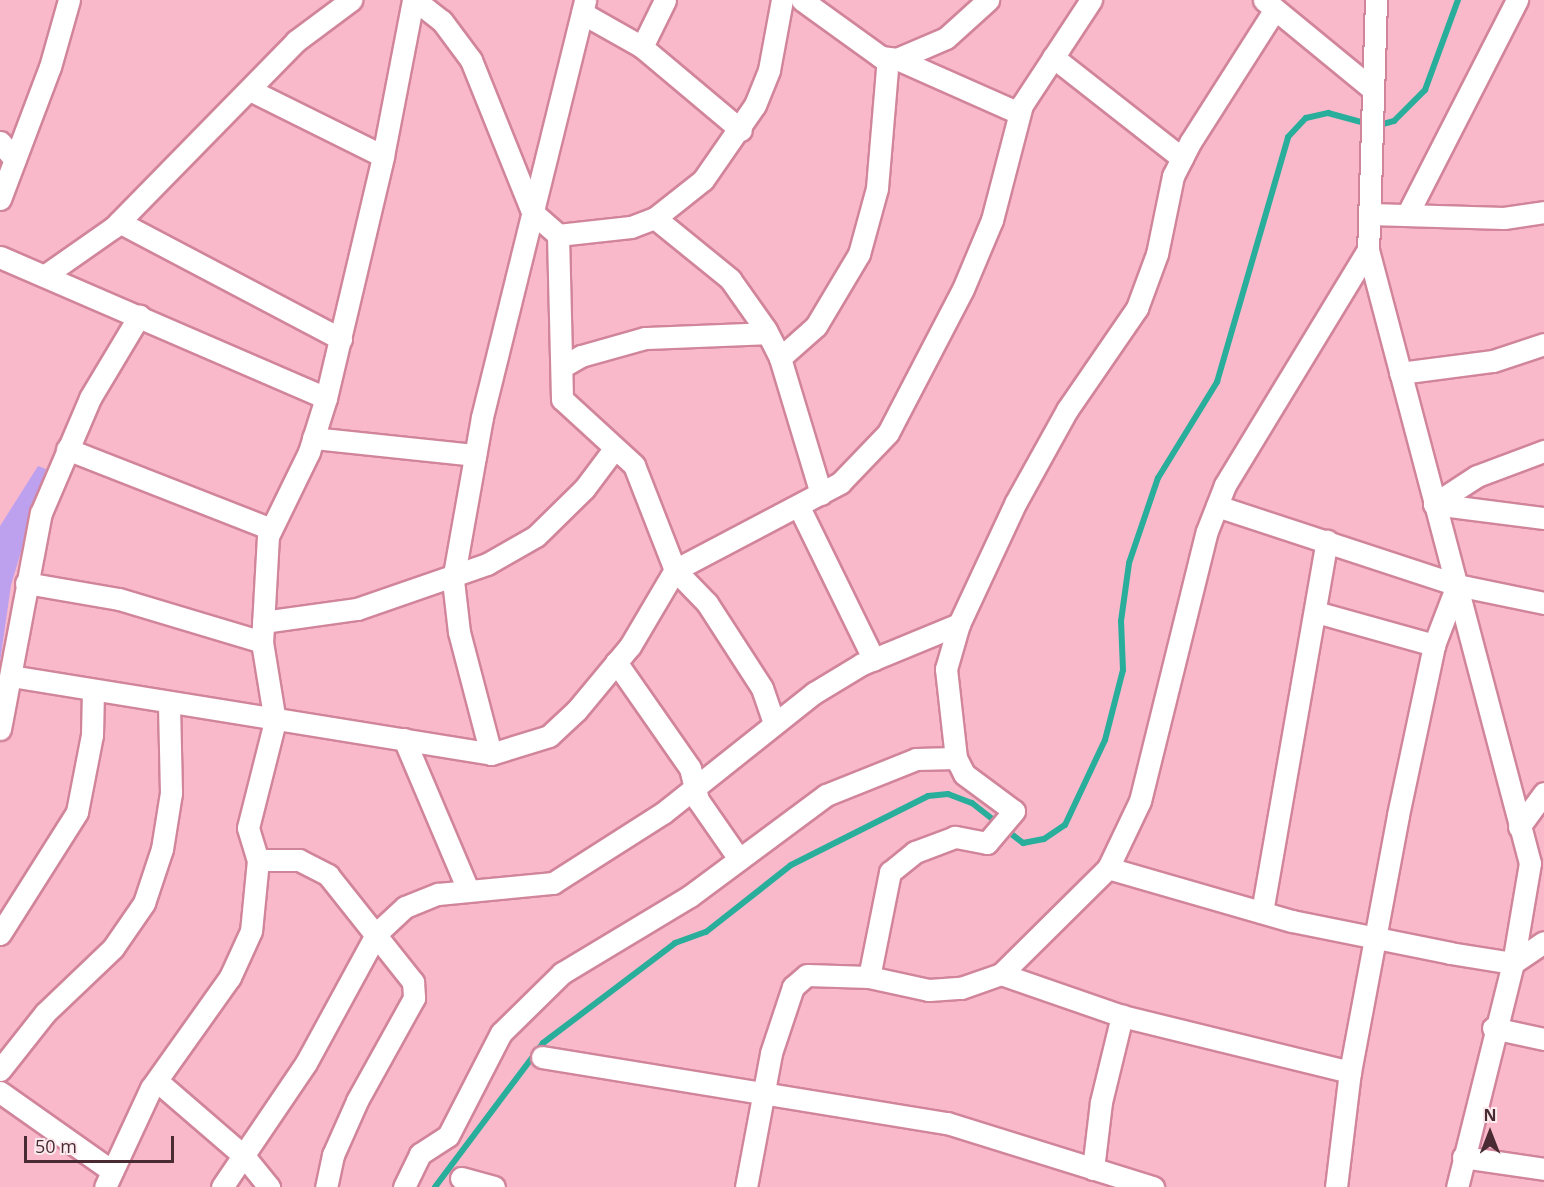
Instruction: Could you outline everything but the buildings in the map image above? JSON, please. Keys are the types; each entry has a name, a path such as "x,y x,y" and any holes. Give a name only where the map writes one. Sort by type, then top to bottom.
{"street":[{"path":"0,199 69,0"},
{"path":"44,276 119,222 296,41 347,0"},
{"path":"0,1092 109,1179 157,1082 239,959 251,931 258,860 249,828 275,721 262,632 271,529 313,438 326,398 383,156 414,0 442,21 471,60 532,212 558,235 562,399 634,465 675,570 707,603 762,688 774,723"},
{"path":"642,47 665,0"},
{"path":"558,235 631,227 655,218 703,180 741,130 769,70 782,0"},
{"path":"802,0 893,59 1019,113"},
{"path":"893,59 946,38 988,0"},
{"path":"11,676 275,721 491,754 549,736 616,662 675,570 821,494 862,465 888,433 963,289 992,220 1019,113 1091,0"},
{"path":"1376,0 1370,111 1368,250 1519,828 1537,865 1513,963 1493,1028 1457,1187"},
{"path":"1407,215 1517,0"},
{"path":"869,977 890,872 915,852 956,837 987,843 1014,811 964,774 956,758 946,669 959,624 1016,502 1067,410 1137,308 1182,158 1269,5 1371,87"},
{"path":"491,754 459,632 453,580 475,455 583,7 642,47 741,130"},
{"path":"1053,57 1182,158"},
{"path":"780,358 816,327 860,254 877,188 893,59"},
{"path":"250,90 383,156"},
{"path":"0,142 15,160"},
{"path":"1370,214 1504,218 1544,212"},
{"path":"655,218 730,279 767,333 780,358 821,494"},
{"path":"119,222 341,339"},
{"path":"746,1187 763,1094 793,987 807,975 869,977 929,990 961,988 1001,974 1108,868 1140,801 1160,732 1190,596 1217,506 1368,250"},
{"path":"0,257 139,315 326,398"},
{"path":"0,729 41,513 67,450 139,315"},
{"path":"562,367 581,356 645,338 767,333"},
{"path":"1400,373 1493,361 1544,344"},
{"path":"313,438 475,455"},
{"path":"26,583 119,599 262,632 357,609 453,580 536,536 584,489 615,449"},
{"path":"67,450 271,529"},
{"path":"1434,504 1477,476 1544,451"},
{"path":"1434,504 1544,518"},
{"path":"1217,506 1457,585 1544,603"},
{"path":"799,507 874,660"},
{"path":"1262,912 1327,541"},
{"path":"1336,1187 1350,1072 1375,938 1434,645 1457,585"},
{"path":"1316,612 1434,645"},
{"path":"222,1187 306,1063 377,933 405,907 468,890 553,883 663,813 694,784 774,723 874,660 959,624"},
{"path":"616,662 690,768 694,784 711,822 738,859"},
{"path":"0,934 77,812 92,735 93,691"},
{"path":"0,1070 45,1013 113,948 144,903 162,849 171,793 169,702"},
{"path":"404,739 468,890"},
{"path":"404,1187 420,1154 448,1136 480,1069 523,1008 562,973 690,896 826,795 916,759 956,758"},
{"path":"1519,828 1544,793"},
{"path":"258,860 299,860 328,875 377,933 413,982 414,998 357,1101 333,1155 326,1187"},
{"path":"1108,868 1262,912 1375,938 1513,963 1544,942"},
{"path":"1001,974 1122,1016 1350,1072"},
{"path":"1103,1176 1101,1102 1122,1016"},
{"path":"1493,1028 1544,1039"},
{"path":"542,1057 947,1123 1103,1176 1153,1187"},
{"path":"157,1082 244,1156 269,1187"},
{"path":"1463,1157 1544,1169"},
{"path":"461,1178 494,1187"}],"shaded area":[{"path":"38,466 46,469 11,585 0,662 0,526"}],"waterway":[{"path":"435,1187 543,1043 675,943 706,932 791,865 928,796 948,794 972,803 1023,843 1044,839 1065,825 1105,740 1123,670 1121,621 1129,563 1158,478 1217,382 1288,137 1306,118 1328,113 1376,126 1394,121 1425,90 1458,0"}]}
